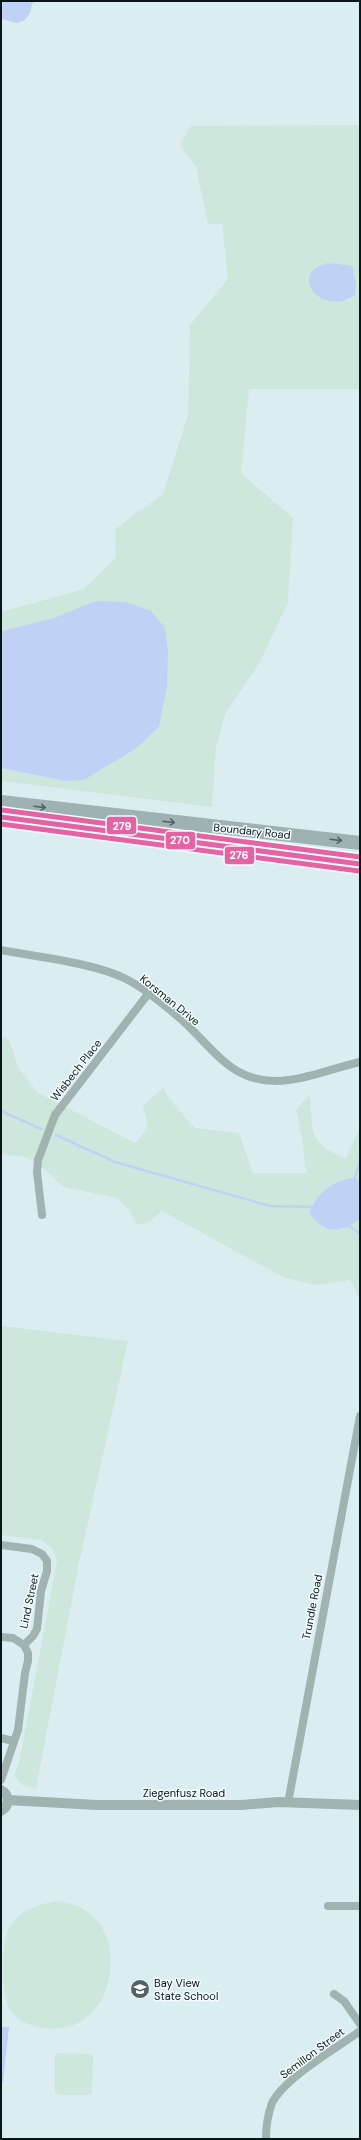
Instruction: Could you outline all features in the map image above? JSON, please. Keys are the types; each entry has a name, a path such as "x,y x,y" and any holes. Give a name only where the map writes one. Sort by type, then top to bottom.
{"highway":[{"name":"Boundary Road","path":"1,802 360,843"},
{"name":"Boundary Road","path":"1,817 360,864"}],"street":[{"name":"Korsman Drive","path":"1,950 104,970 128,980 184,1022 220,1060 240,1072 267,1080 290,1080 360,1062"},
{"name":"Wisbech Place","path":"42,1215 37,1172 38,1160 55,1115 62,1103 81,1082 148,994"},
{"name":"Trundle Road","path":"288,1803 360,1416"},
{"name":"Lind Street","path":"1,1545 32,1549 42,1554 47,1561 47,1571 41,1590 37,1629 33,1636 24,1645"},
{"path":"1,1637 13,1638 24,1645 28,1653 20,1724 1,1780"},
{"path":"1,1738 13,1741"},
{"path":"1,1790 7,1795 8,1800 5,1809 1,1811"},
{"name":"Ziegenfusz Road","path":"8,1800 97,1805 241,1805 288,1803 360,1805"},
{"path":"328,1906 360,1906"},
{"path":"334,1994 344,2001 360,2024"},
{"name":"Semillon Street","path":"266,2139 266,2124 272,2103 279,2092 292,2079 360,2031"}],"green space":[{"path":"360,125 360,389 249,389 241,473 293,518 288,602 260,662 226,712 216,748 212,807 1,781 1,768 65,781 95,601 54,618 1,631 1,612 84,589 116,557 115,529 163,494 188,415 190,325 228,279 222,224 208,224 196,167 180,144 191,126","holes":["327,263 349,265 355,274 355,295 349,299 335,301 317,266"]},
{"path":"1,1037 9,1039 18,1067 37,1092 135,1143 148,1128 143,1106 163,1088 176,1107 195,1128 239,1133 253,1173 306,1173 302,1138 296,1110 310,1094 312,1127 318,1141 324,1147 346,1158 360,1127 360,1334 359,1297 350,1280 316,1285 285,1278 162,1211 149,1222 137,1225 129,1210 117,1198 63,1187 47,1171 25,1157 1,1154"},
{"path":"1,1326 128,1341 78,1568 36,1788 22,1785 14,1776 19,1763 57,1561 52,1548 41,1540 1,1535"},
{"path":"57,1901 83,1909 100,1925 109,1947 110,1971 104,1994 90,2014 71,2026 45,2028 27,2024 12,2013 8,2005 3,1983 4,1946 10,1926 14,1920 30,1909"},
{"path":"58,2053 90,2054 93,2056 92,2092 90,2095 58,2095 55,2092 55,2056"}],"water":[{"path":"1,1 36,1 32,4 30,13 25,20 17,23 1,19"},
{"path":"327,263 349,265 353,268 356,284 355,295 342,301 331,301 321,298 313,292 309,284 310,276 315,268"},
{"path":"95,601 126,602 151,611 165,628 168,651 167,686 159,727 135,749 84,780 65,781 1,768 1,631 54,618"},
{"path":"355,1178 360,1181 360,1219 353,1224 340,1229 328,1229 322,1226 310,1214 316,1200 326,1189 340,1181"},
{"path":"1,2027 9,2027 3,2082 1,2084"}],"waterway":[{"path":"1,1111 41,1129"},
{"path":"56,1135 115,1162 270,1206 315,1207"},
{"path":"354,1180 360,1162"},
{"path":"348,1225 360,1234"}],"transit line":[{"name":"279","path":"2,810 360,857"},
{"name":"270","path":"1,817 360,864"},
{"name":"276","path":"1,824 359,871"}],"place":[{"name":"Bay View State School","path":"140,1989"}]}
